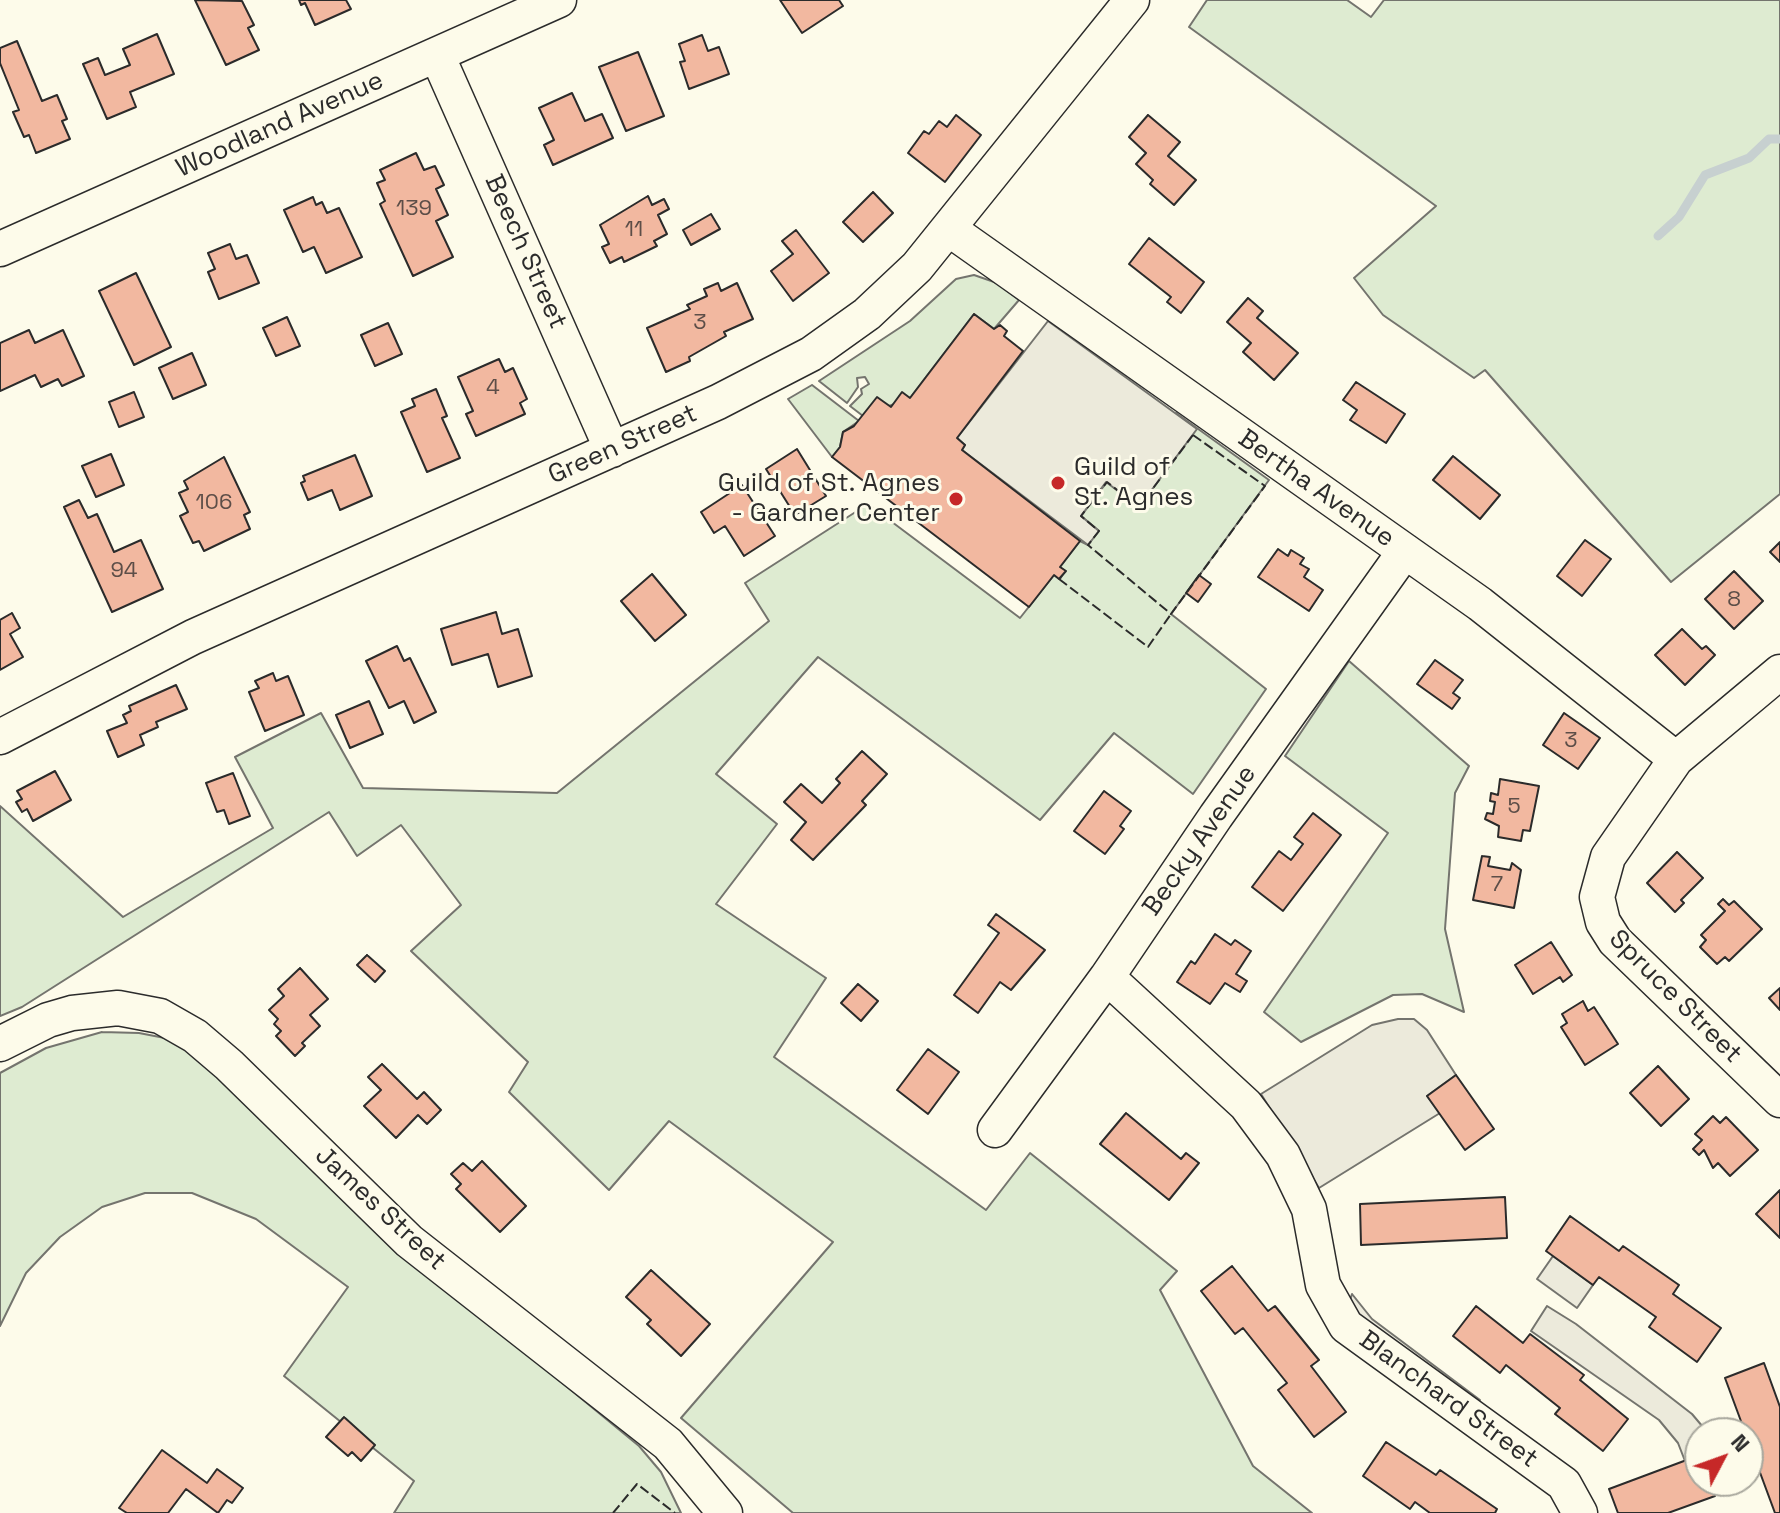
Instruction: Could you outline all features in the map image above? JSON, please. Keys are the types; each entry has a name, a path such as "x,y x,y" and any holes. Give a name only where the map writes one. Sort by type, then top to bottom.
{"street":[{"name":"Woodland Avenue","path":"0,249 559,0"},
{"name":"Green Street","path":"0,737 193,637 612,450 811,354 893,292 949,229 1132,0"},
{"name":"Beech Street","path":"437,55 612,450"},
{"name":"Bertha Avenue","path":"949,229 1480,604 1676,759"},
{"name":"Becky Avenue","path":"995,1130 1107,977 1216,816 1405,551"},
{"name":"Spruce Street","path":"1780,672 1676,759 1608,857 1598,885 1599,909 1610,935 1780,1100"},
{"name":"Blanchard Street","path":"1107,977 1246,1105 1283,1155 1309,1209 1323,1285 1346,1326 1564,1484 1580,1513"},
{"name":"James Street","path":"0,1044 48,1020 72,1013 118,1008 160,1016 195,1036 229,1065 409,1241 668,1444 725,1513"}],"green space":[{"path":"1207,0 1347,0 1371,17 1384,0 1780,0 1780,494 1671,582 1485,370 1474,378 1383,315 1354,278 1436,206 1189,27"},
{"path":"974,275 997,283 1019,300 994,329 974,314 910,398 863,416 850,406 862,394 861,389 869,384 865,377 857,378 858,387 847,403 819,381 910,321 956,279"},
{"path":"812,385 859,421 843,432 840,447 832,457 788,399"},
{"path":"1176,413 1269,480 1171,614 1266,689 1193,794 1114,733 1040,820 818,657 716,774 777,824 716,904 826,978 774,1057 986,1210 1030,1153 1177,1271 1160,1290 1253,1466 1312,1513 793,1513 681,1418 833,1242 669,1121 609,1190 509,1092 528,1062 411,951 461,905 401,825 357,856 329,812 22,1007 0,1016 0,806 123,917 273,828 235,757 321,713 363,788 557,793 769,621 745,583 868,504 1020,618 1054,575 1060,579 1065,571 1060,567 1080,541 1088,545 1098,530 1081,516 1107,482 1140,507"},
{"path":"1349,661 1469,766 1455,793 1445,929 1464,1012 1422,994 1393,995 1301,1042 1264,1012 1388,833 1285,756"},
{"path":"102,1032 139,1033 170,1039 195,1051 402,1251 639,1446 661,1472 681,1513 394,1513 414,1481 284,1376 348,1287 256,1219 192,1193 145,1193 102,1207 60,1237 26,1273 0,1326 0,1073 46,1048"}],"shaded area":[{"path":"1048,321 1197,429 1139,507 1106,482 1081,516 1099,531 1088,545 962,450 965,445 957,438"},
{"path":"1414,1019 1427,1030 1456,1075 1427,1096 1440,1113 1319,1188 1261,1094 1372,1025"},
{"path":"1553,1256 1593,1285 1577,1308 1537,1279"},
{"path":"1352,1294 1372,1319 1480,1400 1475,1407 1348,1306"},
{"path":"1547,1306 1576,1324 1692,1414 1695,1417 1684,1417 1684,1458 1678,1443 1659,1420 1531,1331"}],"building":[{"path":"195,0 242,1 254,25 248,28 259,50 226,65"},
{"path":"299,0 346,0 351,9 315,25 305,3 301,5"},
{"path":"780,0 839,0 843,6 802,33"},
{"path":"157,34 174,74 130,92 136,107 107,119 83,64 98,58 105,75 130,65 123,49"},
{"path":"702,35 708,51 719,47 729,74 689,89 680,62 685,61 679,44"},
{"path":"17,41 42,101 57,95 67,119 62,121 70,139 36,153 29,135 24,137 13,112 19,110 0,63 0,48"},
{"path":"638,52 664,116 626,131 599,67"},
{"path":"572,93 585,121 602,114 613,138 553,165 544,145 554,140 539,108"},
{"path":"956,115 981,135 945,182 908,153 924,131 929,134 939,121 947,127"},
{"path":"1148,115 1180,142 1168,156 1196,180 1174,205 1150,184 1153,180 1136,164 1146,153 1129,137"},
{"path":"416,153 424,170 435,166 444,185 436,189 448,215 436,221 453,257 413,276 380,204 385,201 377,183 385,180 380,170"},
{"path":"873,192 893,213 863,242 843,222"},
{"path":"648,196 652,205 664,199 669,209 658,215 667,234 654,241 657,246 624,262 622,257 610,263 602,247 609,244 600,225"},
{"path":"313,197 316,205 322,202 327,213 339,208 362,257 326,273 314,247 303,252 284,210"},
{"path":"711,214 720,229 691,245 683,230"},
{"path":"796,230 829,273 793,301 771,271 793,254 782,241"},
{"path":"1149,238 1204,282 1181,313 1167,302 1171,297 1129,264"},
{"path":"230,244 236,259 247,255 259,283 219,299 208,272 215,269 208,253"},
{"path":"136,273 171,347 134,365 99,291"},
{"path":"718,283 721,291 737,283 753,319 724,332 726,336 689,357 690,361 666,372 647,328 690,309 687,305 707,296 704,289"},
{"path":"1248,298 1263,311 1257,318 1298,353 1274,380 1243,352 1251,343 1227,322"},
{"name":"Guild of St. Agnes - Gardner Center","path":"974,314 994,329 1000,325 1007,331 1004,336 1023,351 957,438 965,445 962,450 1080,541 1060,567 1066,571 1059,579 1054,575 1029,607 832,457 840,447 843,432 854,426 877,397 891,407 902,392 910,398"},
{"path":"287,317 300,346 276,356 263,328"},
{"path":"388,323 402,354 375,366 361,335"},
{"path":"29,330 35,343 63,330 84,376 62,386 58,379 41,387 35,375 0,391 0,343"},
{"path":"192,353 206,385 173,399 159,368"},
{"path":"499,359 505,372 513,368 527,399 520,403 525,414 476,436 466,414 473,411 458,377"},
{"path":"1356,382 1405,414 1386,443 1350,420 1357,410 1343,400"},
{"path":"436,389 447,416 442,418 460,458 427,472 401,412 415,406 412,399"},
{"path":"134,392 144,417 119,427 109,402"},
{"path":"797,449 826,496 795,515 766,469"},
{"path":"111,454 124,485 96,497 82,466"},
{"path":"355,455 372,496 340,510 332,490 308,500 301,483 305,481 303,476"},
{"path":"1453,456 1500,495 1480,519 1433,480"},
{"path":"224,457 250,512 244,515 250,529 204,551 199,541 193,543 180,516 188,512 179,493 188,489 184,481"},
{"path":"742,485 775,536 744,556 725,526 714,533 701,512"},
{"path":"79,500 88,518 97,514 114,552 141,540 163,589 112,612 64,507"},
{"path":"1585,540 1611,559 1582,596 1557,576"},
{"path":"1780,542 1780,562 1770,552"},
{"path":"1278,549 1288,556 1291,550 1304,558 1300,564 1309,569 1304,577 1323,590 1309,611 1258,577"},
{"path":"1734,571 1763,601 1734,629 1705,599"},
{"path":"652,574 686,615 655,641 621,601"},
{"path":"1199,575 1211,584 1198,602 1186,593"},
{"path":"496,612 502,634 518,629 532,676 498,687 488,654 452,665 441,629"},
{"path":"12,613 20,628 10,634 23,657 0,670 0,620"},
{"path":"1682,629 1702,649 1706,646 1715,655 1685,685 1655,655"},
{"path":"397,646 404,661 410,658 436,712 414,723 404,701 389,708 366,661"},
{"path":"1435,660 1463,680 1453,693 1460,698 1452,709 1417,684"},
{"path":"273,673 276,681 288,676 304,715 265,731 249,692 259,688 255,681"},
{"path":"176,685 187,709 156,722 158,727 140,735 144,745 118,757 107,731 127,723 123,715 131,711 129,706"},
{"path":"369,701 383,734 350,748 336,715"},
{"path":"1564,713 1600,738 1578,769 1543,745"},
{"path":"862,751 887,774 862,801 866,805 813,860 791,840 806,822 784,802 801,784 822,803 840,783 836,779"},
{"path":"55,771 71,800 33,821 27,809 22,812 16,802 22,799 17,791"},
{"path":"233,773 250,816 229,824 224,810 217,812 206,783"},
{"path":"1500,779 1539,786 1530,831 1523,830 1521,841 1498,837 1499,826 1485,819 1487,813 1493,814 1495,802 1490,801 1491,793 1498,795"},
{"path":"1104,791 1131,811 1120,826 1124,829 1105,854 1074,831"},
{"path":"1313,813 1341,835 1283,911 1252,887 1279,851 1291,860 1303,844 1294,837"},
{"path":"1677,852 1703,878 1681,900 1684,903 1675,912 1647,883"},
{"path":"1482,856 1490,857 1488,866 1510,870 1512,863 1521,870 1514,908 1473,900"},
{"path":"1723,899 1729,905 1734,901 1762,929 1729,961 1725,957 1717,964 1700,947 1706,940 1701,935 1725,911 1718,904"},
{"path":"996,914 1045,950 1011,990 1000,982 978,1013 954,995 999,933 988,925"},
{"path":"1215,934 1231,945 1235,940 1251,951 1236,974 1247,981 1240,992 1225,983 1210,1004 1177,982 1191,961 1195,964"},
{"path":"1551,942 1572,975 1563,982 1560,977 1533,994 1515,965"},
{"path":"367,955 385,971 375,982 357,965"},
{"path":"300,968 328,999 310,1015 320,1026 302,1043 305,1046 295,1056 276,1036 281,1031 274,1024 278,1019 269,1010 284,996 278,989"},
{"path":"858,984 878,1001 861,1021 841,1003"},
{"path":"1780,988 1780,1010 1769,998"},
{"path":"1583,1001 1588,1011 1594,1007 1618,1044 1585,1065 1561,1027 1567,1023 1562,1014"},
{"path":"928,1049 959,1072 928,1114 897,1090"},
{"path":"382,1064 417,1099 424,1092 441,1110 427,1124 418,1115 396,1138 364,1106 381,1090 368,1077"},
{"path":"1658,1066 1689,1099 1661,1126 1630,1093"},
{"path":"1456,1075 1494,1129 1465,1150 1427,1096"},
{"path":"1126,1113 1181,1159 1186,1153 1199,1163 1169,1200 1100,1144"},
{"path":"1713,1116 1720,1123 1726,1117 1758,1150 1730,1176 1718,1163 1713,1168 1704,1150 1699,1155 1693,1149 1702,1140 1695,1134"},
{"path":"482,1161 526,1206 500,1232 456,1189 461,1184 451,1174 463,1163 472,1171"},
{"path":"1780,1190 1780,1238 1756,1214"},
{"path":"1505,1197 1507,1238 1361,1245 1360,1204"},
{"path":"1570,1216 1619,1251 1623,1246 1679,1285 1673,1294 1721,1328 1697,1362 1649,1327 1656,1317 1599,1277 1593,1285 1546,1251"},
{"path":"1232,1266 1268,1311 1275,1306 1319,1360 1311,1366 1346,1412 1314,1437 1278,1390 1287,1383 1243,1328 1235,1334 1201,1291"},
{"path":"651,1270 710,1324 681,1356 647,1324 651,1320 626,1297"},
{"path":"1476,1306 1523,1343 1530,1334 1584,1375 1580,1380 1628,1419 1603,1451 1555,1414 1560,1408 1506,1365 1500,1373 1453,1336"},
{"path":"1764,1363 1780,1407 1780,1513 1775,1513 1764,1483 1764,1417 1739,1417 1725,1378"},
{"path":"344,1417 375,1445 361,1461 352,1452 348,1456 326,1437"},
{"path":"1386,1442 1436,1475 1440,1470 1497,1509 1495,1513 1430,1513 1415,1502 1410,1509 1363,1476"},
{"path":"162,1450 207,1483 217,1469 243,1488 232,1503 227,1500 218,1513 186,1489 168,1513 127,1513 119,1508"},
{"path":"1684,1461 1684,1497 1712,1497 1668,1513 1618,1513 1609,1489"}],"waterway":[{"path":"1658,236 1679,217 1705,175 1749,158 1769,139 1780,139"}],"fence":[{"path":"1193,435 1265,486 1171,614 1088,545 1099,531 1081,516 1107,482 1139,507 1193,435"},
{"path":"1059,579 1148,647 1171,614"},
{"path":"613,1513 637,1484 675,1513"}],"place":[{"name":"Guild of St. Agnes","path":"1058,483"},
{"name":"Guild of St. Agnes - Gardner Center","path":"956,499"}]}
